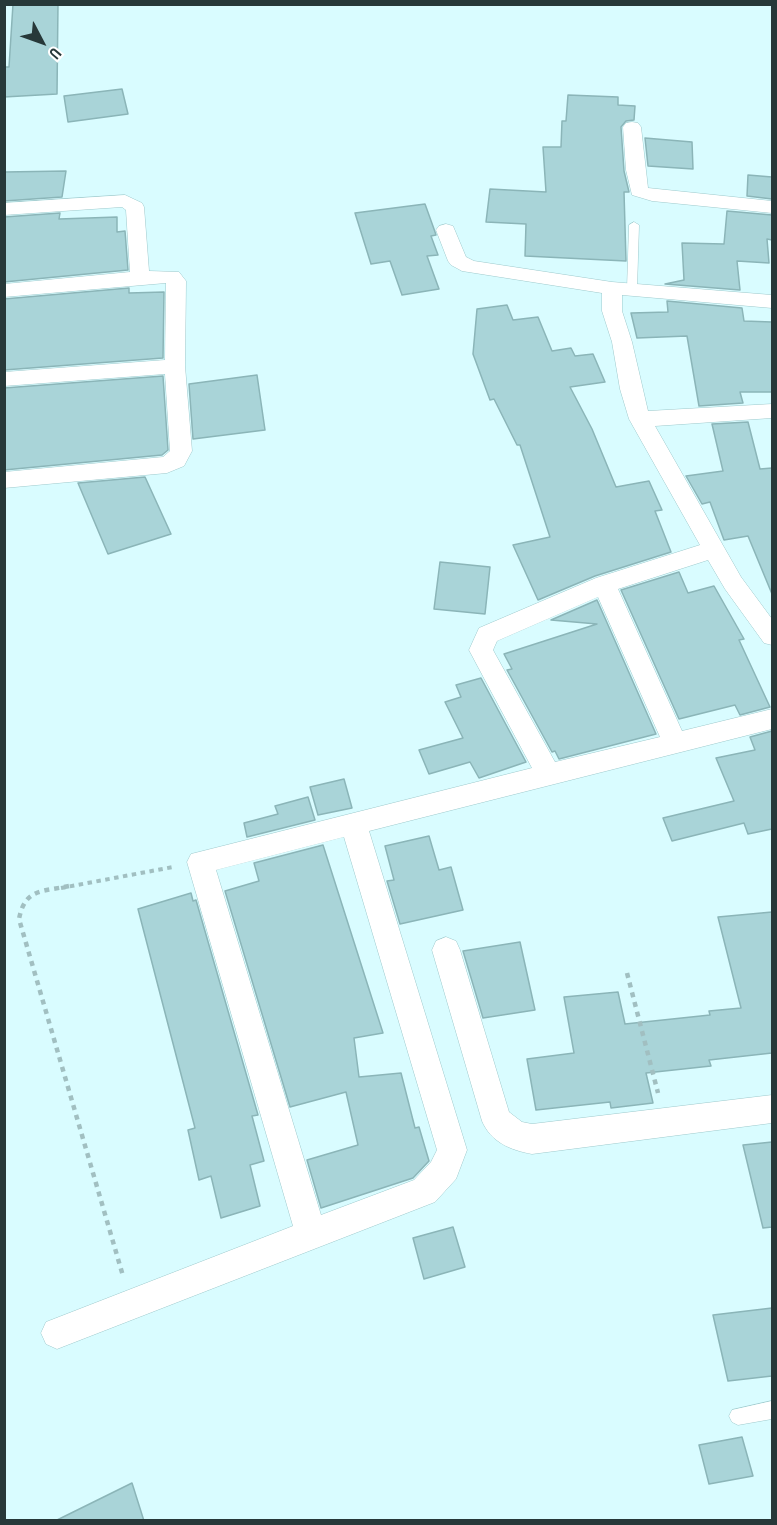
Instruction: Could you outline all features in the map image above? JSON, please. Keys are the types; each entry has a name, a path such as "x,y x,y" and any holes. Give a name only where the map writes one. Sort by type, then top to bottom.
{"street":[{"path":"632,127 634,170 639,190 652,195 772,207"},
{"path":"4,208 126,201 131,203 135,207 140,278"},
{"path":"446,231 458,261 469,267 622,289 772,301"},
{"path":"4,291 167,276 176,281 175,366 181,451 176,460 166,465 4,480"},
{"path":"622,289 612,311 622,342 631,389 640,419 733,583 772,636"},
{"path":"4,379 175,366"},
{"path":"640,419 772,411"},
{"path":"549,774 498,686 481,650 482,642 495,630 604,584 715,549"},
{"path":"604,584 675,743"},
{"path":"311,1233 200,862 772,719"},
{"path":"57,1333 424,1191 441,1176 449,1164 452,1150 354,825"},
{"path":"446,950 497,1121 515,1136 532,1139 772,1109"}],"lane":[{"path":"622,289 634,225"},
{"path":"738,1416 772,1410"}],"path":[{"path":"131,1304 19,919 22,903 34,893 200,862"},
{"path":"627,973 666,1122"}],"building":[{"path":"13,4 58,4 57,94 4,97 4,67 9,67"},
{"path":"122,89 128,114 68,122 64,96"},
{"path":"568,95 618,97 618,105 635,106 634,120 626,121 621,127 624,171 629,192 624,192 626,261 525,256 526,224 486,222 490,189 546,192 543,147 561,147 562,121 566,121"},
{"path":"645,138 692,142 693,169 648,166"},
{"path":"66,171 62,197 4,201 4,172"},
{"path":"748,175 772,177 772,199 747,196"},
{"path":"425,204 436,235 431,236 438,255 427,256 439,289 402,295 390,261 371,264 355,213"},
{"path":"727,211 772,215 772,240 767,239 769,263 737,261 740,290 665,284 684,280 682,243 724,244"},
{"path":"60,213 59,219 117,217 117,232 125,231 128,270 4,282 4,217"},
{"path":"129,288 129,293 164,292 163,358 4,370 4,299"},
{"path":"667,301 742,308 744,321 772,322 772,392 740,392 743,403 699,406 687,336 637,338 631,313 668,312"},
{"path":"507,305 513,320 538,317 552,351 571,348 575,356 593,354 605,382 570,387 592,429 616,487 649,481 662,510 655,511 671,552 595,576 538,600 513,545 550,537 520,445 517,445 494,399 490,400 473,354 477,309"},
{"path":"257,375 265,430 193,439 189,384"},
{"path":"163,376 168,450 162,455 4,470 4,388"},
{"path":"748,422 760,469 772,468 772,594 748,536 724,540 710,502 702,504 686,476 723,471 712,424"},
{"path":"145,477 171,534 108,554 78,483"},
{"path":"440,562 490,567 485,614 434,609"},
{"path":"679,572 688,593 714,586 744,639 739,640 770,707 740,715 735,705 679,719 621,590"},
{"path":"597,600 656,734 559,759 555,751 552,752 507,670 512,669 504,654 597,624 551,620"},
{"path":"481,678 526,762 479,778 470,762 429,774 419,750 463,738 445,702 461,697 456,685"},
{"path":"772,731 772,829 748,834 744,823 672,841 663,818 734,801 716,758 755,750 750,737"},
{"path":"344,779 352,808 318,815 310,787"},
{"path":"308,797 315,820 247,837 244,823 278,814 275,806"},
{"path":"429,836 439,870 451,867 463,910 400,924 387,881 394,880 385,846"},
{"path":"323,845 383,1033 354,1038 359,1077 401,1073 415,1128 419,1127 429,1161 413,1178 321,1208 307,1160 358,1145 346,1092 290,1107 225,891 259,881 254,863"},
{"path":"191,893 193,901 196,900 258,1115 252,1116 264,1161 250,1165 260,1206 221,1218 211,1176 199,1180 188,1130 195,1128 138,909"},
{"path":"772,912 772,1053 709,1060 711,1066 646,1073 653,1103 611,1108 610,1102 536,1110 527,1059 574,1053 564,997 618,992 625,1024 710,1015 709,1011 741,1008 718,917"},
{"path":"520,942 535,1010 483,1018 463,951"},
{"path":"772,1142 772,1227 763,1228 743,1145"},
{"path":"453,1227 465,1267 424,1279 413,1238"},
{"path":"772,1308 772,1376 728,1381 713,1315"},
{"path":"742,1437 753,1476 709,1484 699,1445"},
{"path":"132,1483 144,1521 55,1521"}]}
